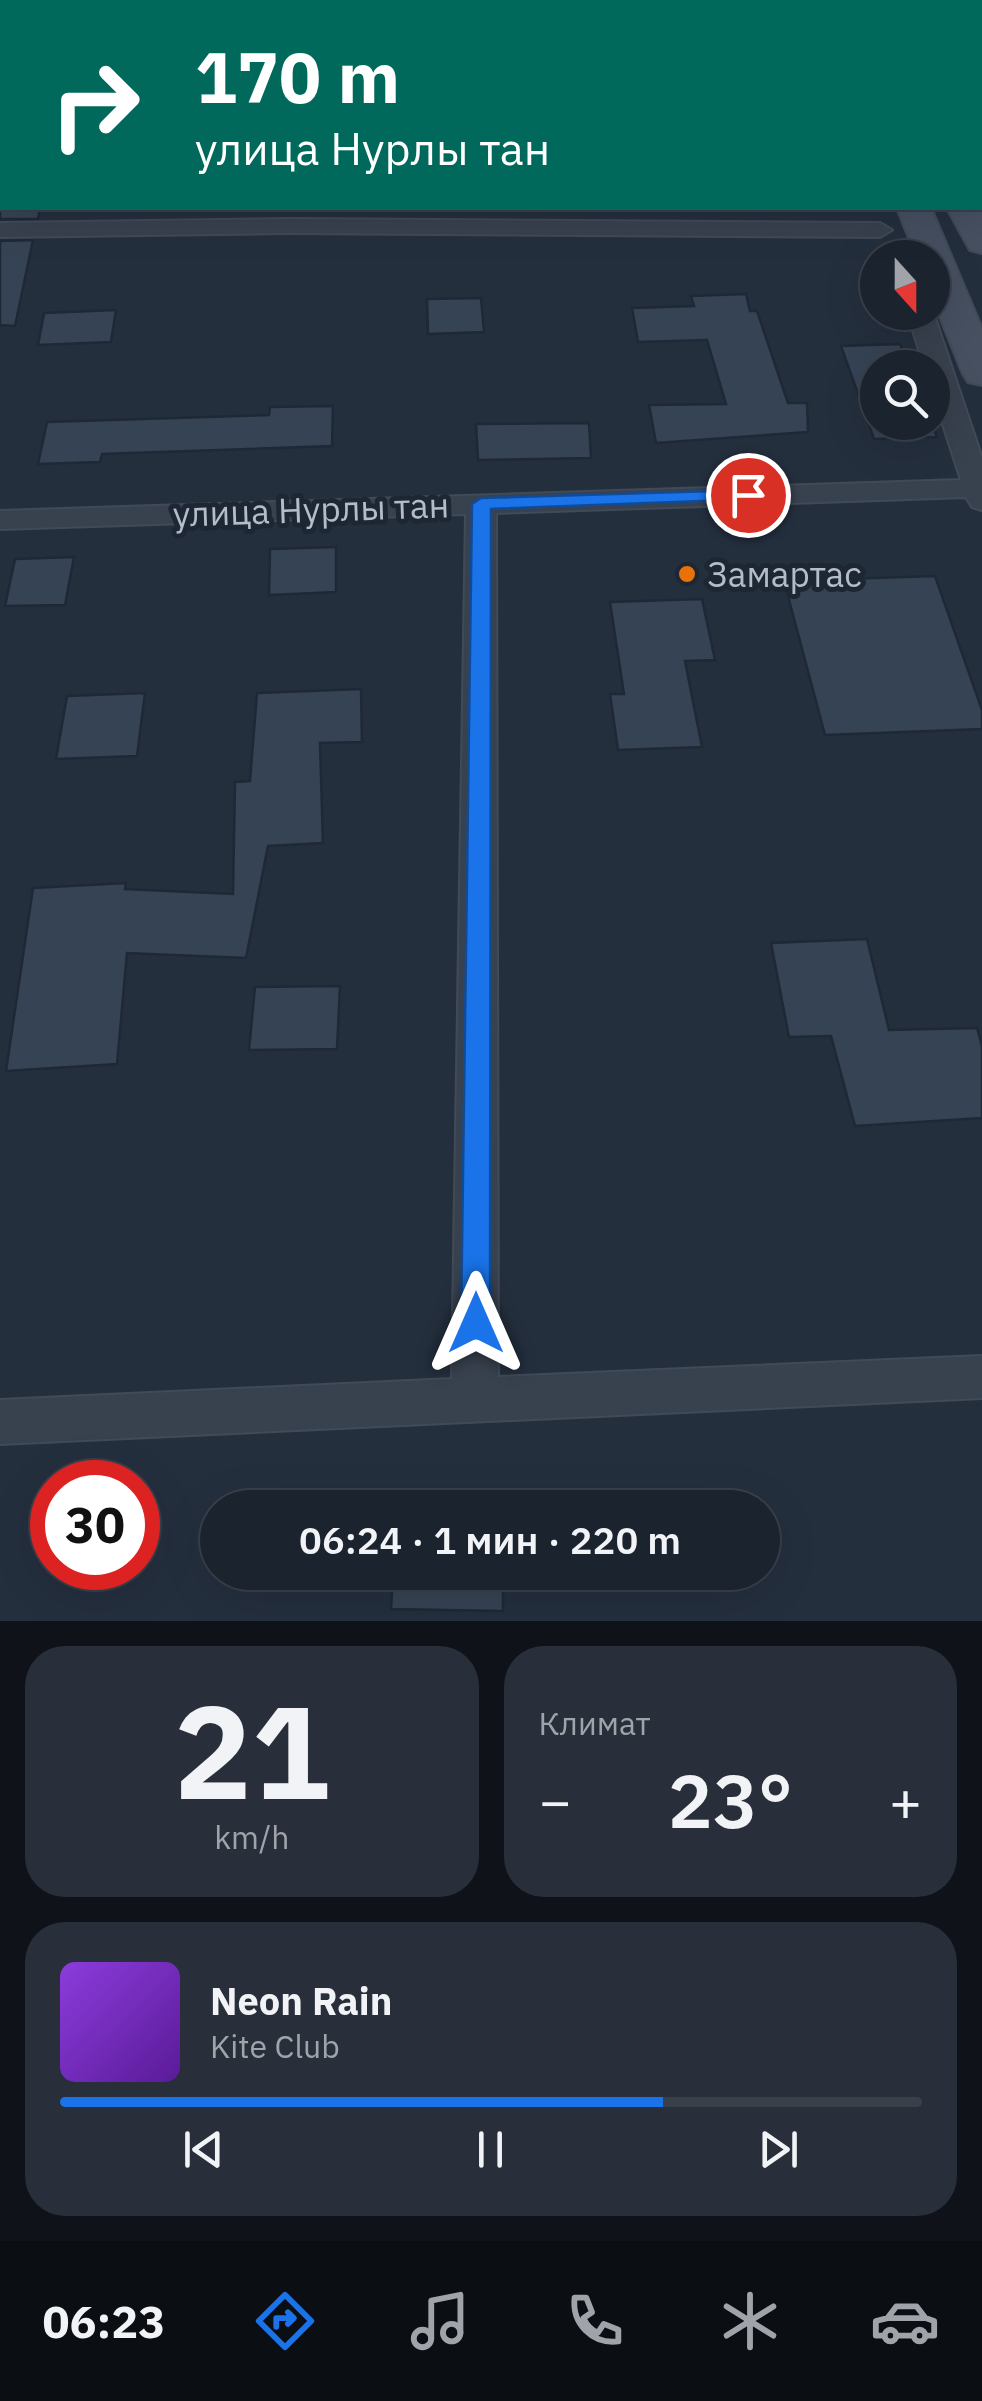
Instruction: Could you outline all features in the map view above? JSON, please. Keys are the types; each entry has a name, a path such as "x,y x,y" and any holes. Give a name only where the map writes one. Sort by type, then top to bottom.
{"main road":[{"path":"915,210 982,374"},
{"path":"965,210 982,243"}],"street":[{"path":"0,230 287,217 875,219"},
{"path":"926,330 980,492"},
{"name":"улица Нурлы тан","path":"0,520 980,492"},
{"path":"475,1401 481,504"},
{"path":"0,1422 982,1377"}],"building":[{"path":"0,210 40,210 38,219 0,219"},
{"path":"33,240 15,326 0,325 0,241"},
{"path":"746,294 750,311 757,311 788,403 807,403 808,432 656,443 649,405 726,404 707,340 638,342 632,308 694,306 691,296"},
{"path":"481,298 484,332 428,334 427,299"},
{"path":"116,310 111,342 38,345 44,313"},
{"path":"900,344 902,350 860,350 860,400 841,346"},
{"path":"333,406 332,446 102,454 100,462 38,464 47,422 269,415 270,407"},
{"path":"589,423 591,458 478,460 476,424"},
{"path":"336,547 336,592 269,595 270,549"},
{"path":"74,557 65,605 5,606 15,559"},
{"path":"935,576 982,710 982,729 825,735 784,581"},
{"path":"702,599 715,660 685,661 702,747 618,750 610,694 624,694 610,602"},
{"path":"361,689 362,742 320,743 323,843 268,846 246,958 127,953 117,1064 6,1071 33,888 126,883 125,889 233,894 235,782 250,781 257,693"},
{"path":"145,693 137,756 56,759 67,696"},
{"path":"867,939 889,1030 977,1028 982,1046 982,1118 855,1126 831,1036 789,1037 771,943"},
{"path":"340,986 337,1049 249,1050 255,987"},
{"path":"392,1590 503,1590 503,1611 391,1609"}],"place":[{"name":"Замартас","path":"687,574"}],"route":[{"path":"476,1323 481,504 748,495"}]}
